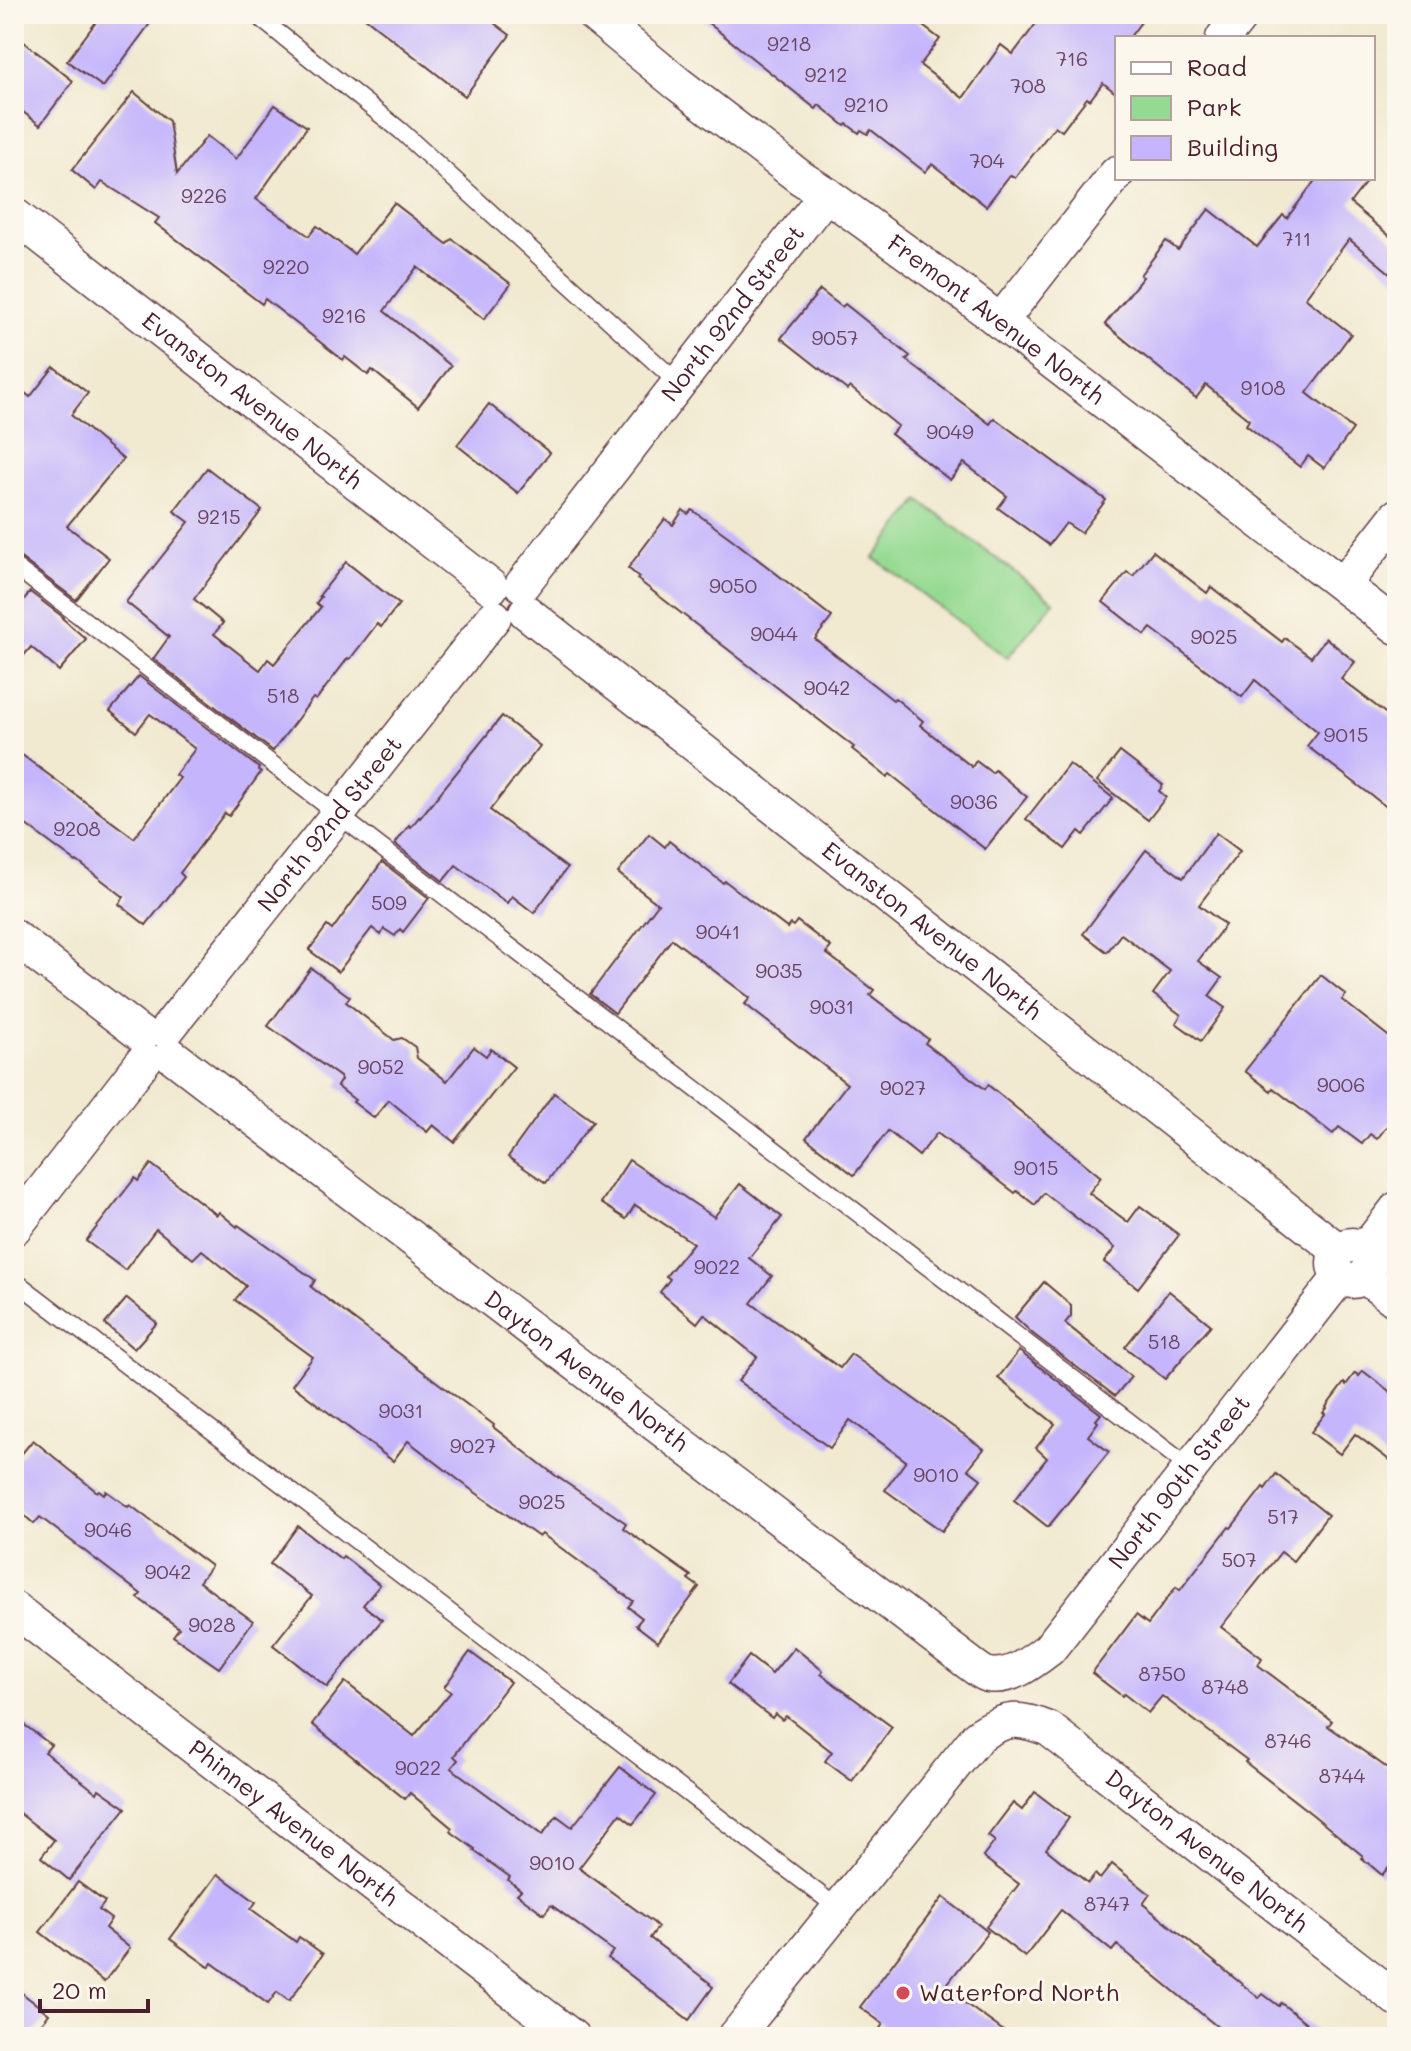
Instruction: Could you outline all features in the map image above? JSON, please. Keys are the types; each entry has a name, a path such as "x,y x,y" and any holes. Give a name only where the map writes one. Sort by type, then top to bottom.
{"street":[{"name":"Fremont Avenue North","path":"593,14 801,178 1000,322 1397,627"},
{"path":"1225,36 1242,14"},
{"path":"1000,322 1115,176"},
{"name":"North 92nd Street","path":"14,1228 336,814 826,194"},
{"name":"Evanston Avenue North","path":"14,215 1397,1301"},
{"path":"1343,585 1397,516"},
{"name":"Dayton Avenue North","path":"14,937 965,1660 987,1675 1006,1673"},
{"name":"North 90th Street","path":"1006,1673 1029,1665 1049,1649 1397,1209"},
{"name":"Phinney Avenue North","path":"14,1609 572,2037"},
{"name":"Dayton Avenue North","path":"838,1908 978,1736 1007,1720 1028,1721 1049,1729 1397,1999"},
{"path":"735,2037 838,1908"}],"lane":[{"path":"255,14 401,131 678,383"},
{"path":"14,566 1190,1468"},
{"path":"14,1280 838,1908"}],"green space":[{"path":"919,500 1054,602 1007,658 874,558"}],"building":[{"path":"102,14 157,14 103,87 67,61"},
{"path":"360,14 482,14 510,35 465,96"},
{"path":"697,14 907,14 940,39 920,65 963,98 1001,45 1013,54 1041,17 1049,23 1056,14 1147,14 1130,36 1115,36 1115,92 1103,83 1090,100 1087,98 1062,131 1055,126 1015,178 1010,175 986,206 932,164 925,172 871,130 868,134 861,130 859,133 819,105 816,109"},
{"path":"14,34 73,81 40,125 14,105"},
{"path":"134,92 169,121 177,174 207,136 236,159 275,105 307,127 256,199 309,236 317,226 354,254 394,203 447,244 452,239 511,284 484,319 417,267 384,311 451,366 418,407 372,370 368,375 345,357 343,360 265,299 262,304 155,223 159,218 102,182 96,190 72,170"},
{"path":"1316,180 1367,180 1350,203 1397,242 1397,279 1349,239 1305,298 1351,334 1307,393 1353,429 1324,468 1308,456 1300,467 1246,425 1249,420 1206,385 1196,398 1105,324 1143,277 1140,275 1166,241 1178,250 1209,209 1257,247 1283,215 1287,218"},
{"path":"820,290 842,307 845,304 910,356 906,360 990,424 994,418 1106,500 1081,533 1066,523 1049,545 998,508 1007,496 964,463 950,480 891,434 898,426 781,338"},
{"path":"54,367 88,393 71,415 123,459 67,526 109,558 76,600 14,553 14,384 30,397"},
{"path":"489,404 550,453 518,493 457,445"},
{"path":"207,468 262,510 194,599 223,623 214,634 260,670 268,659 274,664 321,607 316,603 319,596 346,562 399,604 381,627 377,624 316,700 313,698 273,751 153,659 169,637 126,602 189,522 174,511"},
{"path":"683,510 688,514 692,510 832,617 815,639 893,700 895,698 923,721 920,725 972,767 976,761 992,773 995,770 1027,797 985,849 890,774 887,777 852,749 854,747 637,579 639,577 628,568 665,519 673,525"},
{"path":"1153,551 1207,593 1211,587 1282,642 1285,638 1311,657 1326,638 1355,662 1341,679 1397,722 1397,815 1307,746 1318,732 1255,680 1242,697 1151,628 1145,635 1103,602 1127,572 1133,576"},
{"path":"30,592 86,639 59,671 31,647 14,667 14,613"},
{"path":"139,676 261,772 229,816 225,813 180,873 184,877 146,925 119,904 124,897 14,816 14,749 134,838 180,778 175,775 195,749 150,714 136,732 110,711"},
{"path":"502,716 540,746 490,810 567,868 534,913 512,896 507,903 456,865 443,881 395,844 409,825 411,827 420,818"},
{"path":"1120,752 1163,785 1159,791 1166,797 1148,820 1097,781"},
{"path":"1069,764 1113,798 1084,835 1079,831 1065,849 1026,819"},
{"path":"1216,833 1240,851 1199,905 1225,925 1198,961 1222,978 1209,996 1225,1008 1201,1041 1176,1023 1181,1015 1153,994 1170,971 1121,934 1107,952 1083,934 1146,850 1183,878"},
{"path":"649,834 665,847 669,841 787,928 797,921 831,947 826,953 874,990 870,995 928,1039 925,1043 985,1089 988,1085 1101,1177 1089,1193 1128,1222 1140,1206 1179,1235 1138,1288 1104,1262 1115,1248 1044,1193 1035,1205 937,1133 919,1156 888,1131 854,1175 806,1138 847,1084 745,1004 750,998 672,939 615,1013 590,994 658,904 618,873"},
{"path":"382,862 429,898 403,932 400,929 395,936 384,929 381,935 372,928 338,972 309,950 327,926 332,930"},
{"path":"311,968 350,997 346,1002 394,1040 402,1038 415,1047 417,1058 447,1081 474,1047 486,1056 491,1049 514,1067 454,1142 433,1125 427,1132 389,1100 374,1118 337,1086 340,1077 268,1026"},
{"path":"1321,975 1346,995 1342,1000 1397,1043 1397,1113 1377,1139 1370,1134 1362,1144 1339,1127 1333,1134 1273,1088 1271,1091 1245,1071"},
{"path":"554,1093 593,1121 546,1183 508,1157"},
{"path":"629,1160 714,1217 740,1184 782,1217 749,1258 772,1276 751,1303 840,1368 851,1354 984,1449 968,1469 981,1479 942,1531 885,1490 906,1461 850,1420 830,1448 738,1381 757,1357 704,1314 697,1323 660,1292 670,1279 666,1276 693,1243 635,1205 626,1219 601,1203"},
{"path":"151,1164 217,1215 219,1212 315,1280 311,1287 494,1425 556,1476 626,1523 623,1528 691,1576 688,1579 699,1587 658,1642 636,1625 642,1618 628,1607 633,1601 542,1534 539,1537 408,1441 393,1461 292,1385 313,1357 235,1300 246,1286 202,1250 193,1259 156,1229 125,1270 86,1241 135,1178 138,1181"},
{"path":"1044,1282 1071,1305 1071,1316 1065,1323 1131,1377 1115,1396 1015,1317"},
{"path":"1169,1291 1211,1325 1165,1379 1125,1347"},
{"path":"127,1298 157,1323 134,1349 105,1324"},
{"path":"1019,1351 1101,1414 1088,1436 1109,1452 1048,1527 1014,1500 1047,1458 1036,1448 1055,1424 998,1378"},
{"path":"1363,1371 1397,1397 1397,1466 1355,1434 1340,1454 1311,1432 1344,1383 1346,1385 1355,1373 1359,1376"},
{"path":"33,1440 97,1492 99,1490 104,1494 106,1491 128,1507 130,1505 211,1566 199,1582 253,1621 219,1668 173,1636 179,1628 138,1598 141,1594 40,1517 34,1524 14,1506 14,1463"},
{"path":"1276,1474 1328,1515 1293,1561 1281,1552 1221,1627 1262,1658 1258,1665 1332,1721 1328,1726 1397,1775 1397,1857 1382,1875 1363,1856 1245,1762 1247,1760 1162,1696 1148,1713 1092,1673 1136,1615 1148,1624 1176,1587 1180,1590 1229,1527"},
{"path":"298,1526 380,1585 363,1605 382,1620 327,1687 273,1645 312,1596 270,1564"},
{"path":"794,1647 823,1671 821,1674 892,1727 852,1781 825,1761 832,1752 786,1716 782,1720 775,1714 772,1718 728,1684 749,1656 772,1674"},
{"path":"470,1652 510,1682 454,1756 458,1760 451,1768 542,1835 557,1816 572,1827 620,1767 656,1795 633,1824 620,1814 579,1868 654,1923 658,1927 650,1938 713,1987 689,2020 608,1958 613,1951 551,1905 544,1914 517,1894 521,1890 508,1880 510,1877 450,1831 452,1828 410,1793 405,1799 312,1724 345,1682 414,1736 451,1692 444,1687"},
{"path":"14,1717 51,1745 45,1752 97,1793 99,1789 126,1808 69,1880 41,1857 54,1840 14,1809"},
{"path":"1035,1792 1069,1818 1046,1849 1088,1883 1095,1874 1100,1879 1112,1864 1150,1894 1143,1904 1259,1998 1263,1994 1279,2006 1281,2003 1324,2037 1230,2037 1117,1945 1112,1951 1061,1910 1025,1957 986,1927 1019,1884 983,1857 995,1841 988,1836 1013,1803 1022,1810"},
{"path":"218,1874 256,1902 251,1909 296,1942 299,1937 323,1954 289,2001 277,1992 268,2004 212,1963 209,1967 170,1939"},
{"path":"78,1882 105,1902 99,1910 111,1919 105,1928 130,1948 104,1982 40,1932"},
{"path":"943,1897 988,1932 944,1988 1012,2037 874,2037 883,2024 860,2007"},
{"path":"14,1987 49,2014 31,2037 14,2037"}],"place":[{"name":"Waterford North","path":"903,1993"}]}
